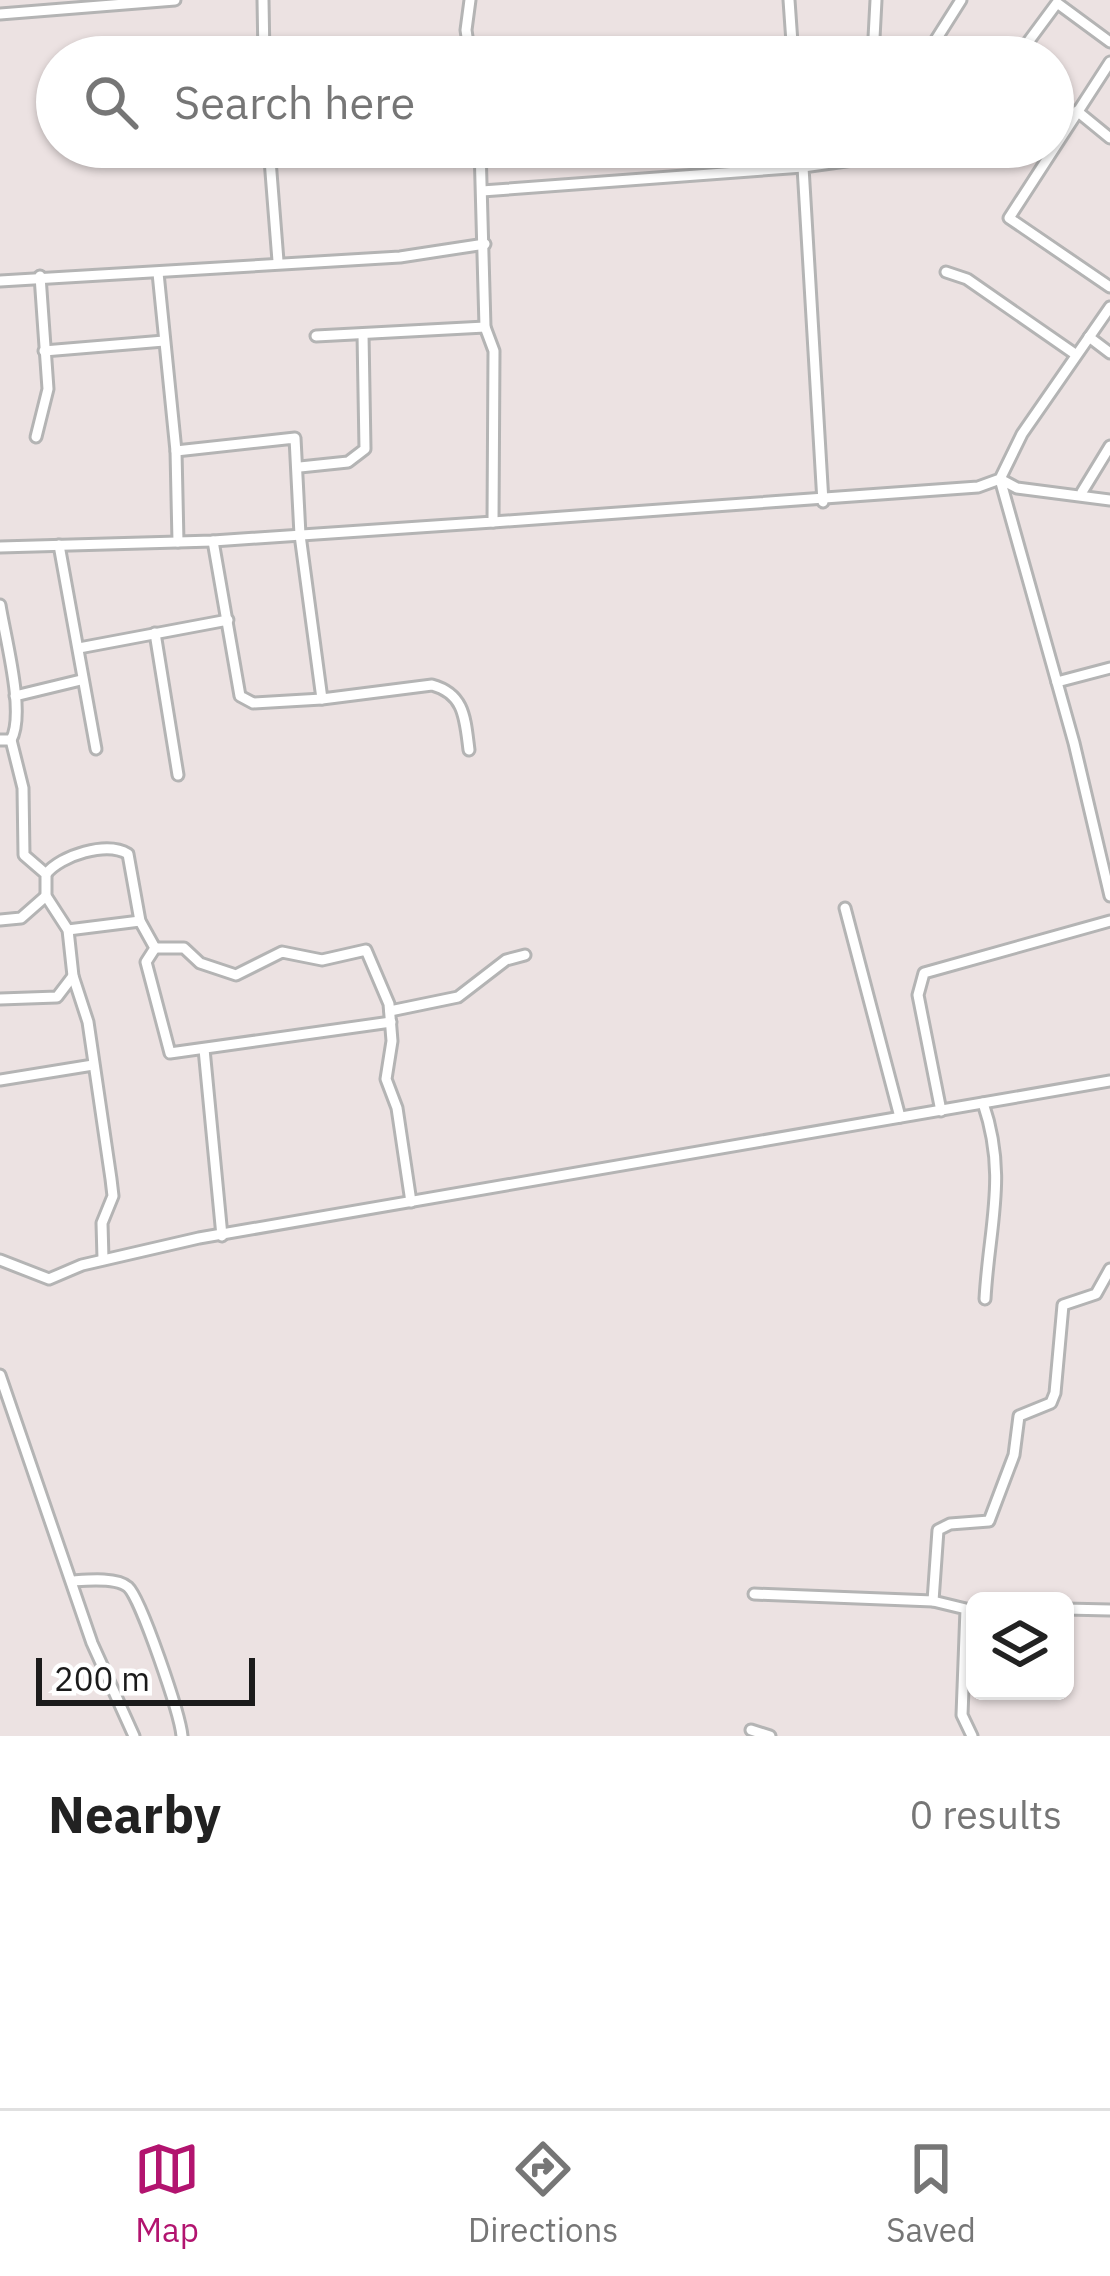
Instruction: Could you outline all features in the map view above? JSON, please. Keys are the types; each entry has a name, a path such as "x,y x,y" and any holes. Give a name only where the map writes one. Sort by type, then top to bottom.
{"street":[{"path":"0,14 175,0"},
{"path":"263,0 264,36"},
{"path":"467,36 470,0"},
{"path":"789,0 792,36"},
{"path":"875,36 876,0"},
{"path":"938,36 961,0"},
{"path":"1032,36 1056,1 1110,42"},
{"path":"1074,113 1110,62"},
{"path":"1076,111 1110,138"},
{"path":"271,168 278,261"},
{"path":"481,168 485,327 494,351 493,523"},
{"path":"482,191 789,168"},
{"path":"802,168 823,502"},
{"path":"1037,168 1009,219 1110,287"},
{"path":"0,281 400,257 485,244"},
{"path":"946,272 967,279 1075,354"},
{"path":"158,273 176,451 178,542"},
{"path":"36,437 47,389 40,276"},
{"path":"0,547 213,542 955,492 1000,478 1075,354 1110,307"},
{"path":"316,336 485,327"},
{"path":"300,467 348,462 365,448 363,334"},
{"path":"1089,338 1110,353"},
{"path":"44,351 164,341"},
{"path":"176,451 295,438 300,536 322,700"},
{"path":"1082,492 1110,446"},
{"path":"1000,478 1017,488 1082,492 1110,500"},
{"path":"1000,478 1110,896"},
{"path":"213,542 244,701 322,700 432,685 448,689 463,706 469,750"},
{"path":"58,545 96,749"},
{"path":"0,605 15,696 16,730 5,740 23,788 24,855 46,874 46,896 68,930 73,976 88,1022 113,1196 102,1223 103,1259"},
{"path":"80,648 228,620"},
{"path":"155,633 178,775"},
{"path":"1057,682 1110,668"},
{"path":"15,696 81,680"},
{"path":"1095,832 1110,828"},
{"path":"46,874 74,856 125,850 140,921 155,948"},
{"path":"0,920 21,918 46,896"},
{"path":"844,908 900,1117"},
{"path":"68,930 140,921"},
{"path":"941,1111 918,995 924,973 1110,921"},
{"path":"155,948 184,948 200,963 236,975 282,952 322,960 366,950 384,984 390,1017 386,1079 397,1108 412,1202"},
{"path":"155,948 146,962 166,1022 168,1051 390,1017 458,997 506,960 525,955"},
{"path":"0,999 57,997 73,976"},
{"path":"204,1049 221,1235"},
{"path":"0,1080 93,1065"},
{"path":"0,1260 49,1279 103,1259 221,1235 1110,1082"},
{"path":"983,1103 998,1144 999,1202 985,1299"},
{"path":"933,1600 938,1530 950,1524 989,1521 1014,1455 1019,1416 1051,1403 1055,1393 1063,1306 1096,1294 1110,1269"},
{"path":"0,1375 92,1643 134,1736"},
{"path":"73,1581 117,1581 129,1588 155,1645 182,1736"},
{"path":"754,1594 933,1600 966,1607"},
{"path":"1074,1609 1110,1610"},
{"path":"966,1662 962,1715 972,1736"},
{"path":"751,1730 770,1736"}]}
